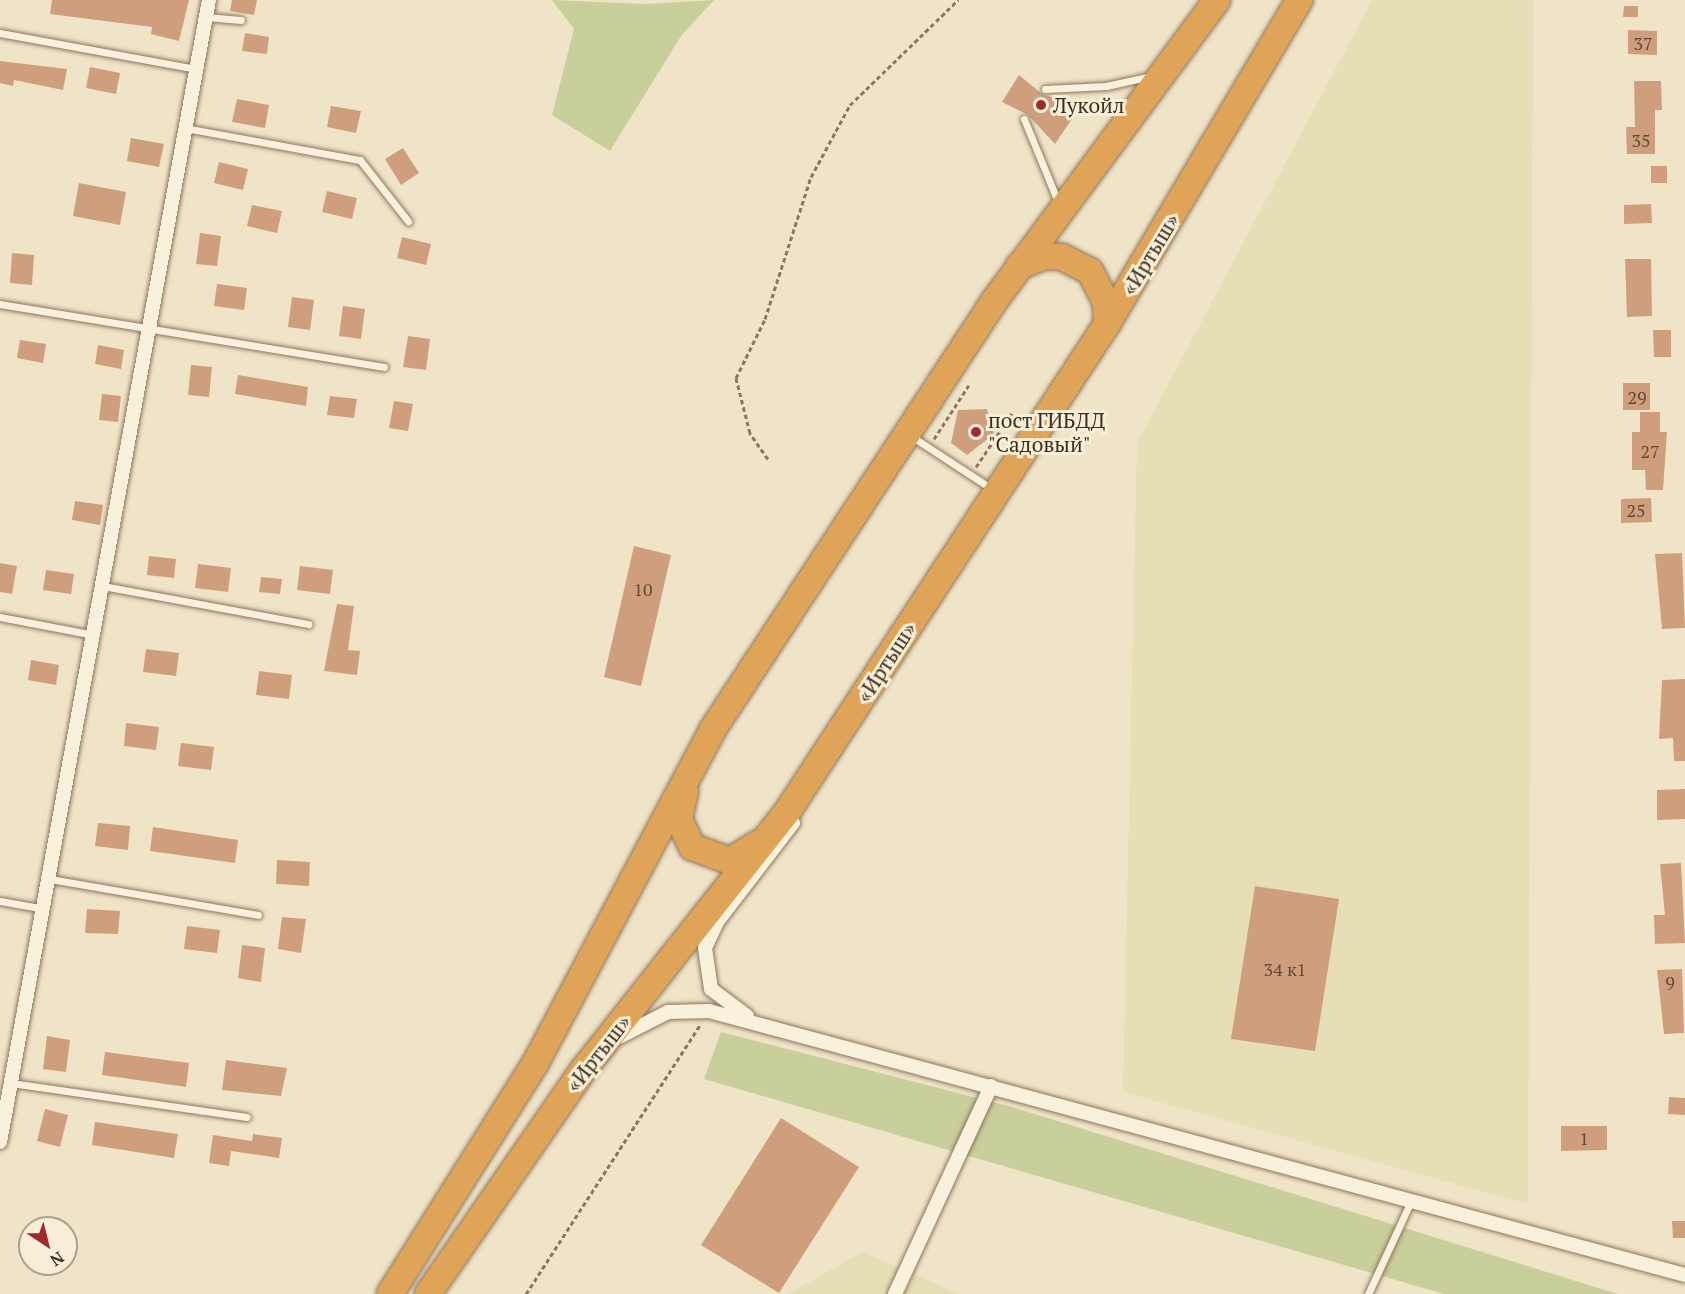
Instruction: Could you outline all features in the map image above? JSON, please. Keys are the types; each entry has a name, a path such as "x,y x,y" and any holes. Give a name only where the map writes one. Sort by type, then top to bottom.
{"highway":[{"name":"«Иртыш»","path":"390,1294 535,1064 699,754 905,432 1019,266 1159,74 1217,0"},
{"name":"«Иртыш»","path":"428,1294 584,1069 789,809 1107,324 1299,0"},
{"path":"1019,266 1045,256 1077,263 1101,285 1107,324"},
{"path":"699,754 679,819 683,835 703,855 730,861 742,855 789,809"}],"street":[{"path":"0,1142 2,1116 11,1083 45,909 147,325 209,0"},
{"path":"767,1028 711,988 705,948 717,922 806,805 862,699"},
{"path":"584,1069 610,1043 646,1021 668,1012 709,1011 1685,1275"},
{"path":"895,1294 992,1086"}],"lane":[{"path":"206,17 242,20"},
{"path":"0,33 196,69"},
{"path":"1045,89 1106,86 1159,74"},
{"path":"1024,119 1060,207"},
{"path":"185,128 360,160 408,221"},
{"path":"0,304 147,325 384,367"},
{"path":"905,432 997,492"},
{"path":"103,586 309,624"},
{"path":"0,617 94,635"},
{"path":"50,879 258,915"},
{"path":"0,901 45,909"},
{"path":"11,1083 247,1117"},
{"path":"1368,1294 1411,1201"}],"path":[{"path":"768,459 750,433 736,378 765,319 811,177 850,105 958,0"},
{"path":"929,448 969,385"},
{"path":"971,475 1012,414"},
{"path":"526,1294 709,1011"}],"shaded area":[{"path":"1372,0 1533,0 1528,1204 1123,1092 1137,443"},
{"path":"863,1252 959,1294 788,1294"}],"green space":[{"path":"552,0 645,4 714,0 681,36 610,151 552,115 574,29"},
{"path":"721,1032 1012,1107 1618,1294 1444,1294 704,1079"}],"building":[{"path":"52,0 189,0 179,41 151,34 152,27 50,14"},
{"path":"232,0 257,0 254,15 230,11"},
{"path":"1624,6 1638,6 1638,17 1623,17"},
{"path":"1628,30 1657,31 1657,55 1628,54"},
{"path":"245,33 269,37 267,54 242,51"},
{"path":"0,61 67,69 63,90 14,80 13,86 0,83"},
{"path":"90,67 120,73 116,94 86,88"},
{"path":"1019,75 1042,94 1080,107 1055,144 1028,115 1002,102"},
{"path":"1634,81 1661,81 1662,110 1655,110 1655,154 1627,154 1626,127 1635,127"},
{"path":"237,99 269,105 265,128 232,122"},
{"path":"331,106 361,111 356,133 327,127"},
{"path":"131,138 164,144 159,167 127,161"},
{"path":"403,148 419,173 401,185 385,159"},
{"path":"219,162 248,169 243,190 214,183"},
{"path":"1651,166 1667,166 1667,183 1651,183"},
{"path":"79,183 126,192 120,225 73,216"},
{"path":"327,191 357,198 352,219 322,212"},
{"path":"1651,204 1652,223 1624,224 1624,205"},
{"path":"252,205 282,211 277,233 247,226"},
{"path":"200,233 221,236 217,266 196,264"},
{"path":"402,237 431,244 426,265 397,258"},
{"path":"12,253 34,255 32,285 10,283"},
{"path":"1625,259 1651,259 1652,316 1627,317"},
{"path":"217,284 247,288 244,310 214,306"},
{"path":"292,297 314,300 310,330 288,327"},
{"path":"343,306 365,309 361,339 339,336"},
{"path":"1653,330 1671,330 1671,357 1654,357"},
{"path":"408,336 430,339 426,370 403,367"},
{"path":"20,340 46,344 43,363 17,358"},
{"path":"98,345 124,350 121,369 95,364"},
{"path":"191,365 212,367 209,397 188,395"},
{"path":"238,375 308,387 306,406 235,394"},
{"path":"1623,383 1650,383 1650,410 1623,410"},
{"path":"102,394 121,396 118,422 99,420"},
{"path":"330,396 357,399 354,418 327,415"},
{"path":"394,401 413,404 408,431 389,428"},
{"name":"пост ГИБДД \"Садовый\"","path":"987,409 994,434 967,455 951,443 958,410"},
{"path":"1640,412 1660,412 1660,432 1667,432 1663,490 1646,490 1645,470 1632,470 1632,432 1640,432"},
{"path":"1651,498 1652,522 1621,523 1621,499"},
{"path":"75,501 103,505 100,525 72,520"},
{"path":"634,546 671,555 641,686 604,677"},
{"path":"1682,553 1685,628 1662,629 1655,554"},
{"path":"149,556 176,559 174,578 147,575"},
{"path":"0,563 17,566 12,594 0,592"},
{"path":"198,564 231,568 228,592 195,588"},
{"path":"300,566 333,570 330,594 297,590"},
{"path":"46,570 74,574 71,594 43,590"},
{"path":"261,577 282,579 280,594 259,592"},
{"path":"337,604 354,606 348,650 360,651 357,675 324,671"},
{"path":"146,649 179,653 176,676 143,672"},
{"path":"31,660 59,665 56,685 28,680"},
{"path":"259,671 292,675 289,699 256,695"},
{"path":"1685,679 1685,761 1674,761 1673,738 1659,739 1662,680"},
{"path":"126,723 159,727 156,750 124,746"},
{"path":"181,743 214,747 211,770 178,766"},
{"path":"1685,789 1685,819 1657,820 1657,790"},
{"path":"98,823 130,826 128,850 95,846"},
{"path":"153,827 238,840 235,863 150,851"},
{"path":"277,860 310,862 309,886 276,884"},
{"path":"1681,863 1685,943 1655,944 1654,915 1665,915 1660,864"},
{"path":"1255,886 1339,899 1315,1051 1231,1039"},
{"path":"87,909 120,911 118,934 85,933"},
{"path":"282,917 306,919 301,953 278,949"},
{"path":"187,926 220,930 217,953 184,949"},
{"path":"242,945 265,948 261,982 238,978"},
{"path":"1682,969 1684,1033 1664,1034 1657,970"},
{"path":"47,1036 70,1040 66,1072 43,1069"},
{"path":"105,1052 189,1063 186,1087 102,1075"},
{"path":"226,1060 287,1068 281,1096 222,1090"},
{"path":"1669,1097 1685,1098 1685,1115 1668,1114"},
{"path":"45,1109 68,1115 60,1147 37,1141"},
{"path":"781,1118 859,1167 779,1293 701,1245"},
{"path":"95,1122 178,1134 174,1158 92,1145"},
{"path":"1561,1126 1607,1126 1607,1150 1561,1151"},
{"path":"253,1134 282,1138 279,1158 231,1151 229,1166 209,1163 213,1135 252,1141"},
{"path":"1672,1221 1685,1221 1685,1238 1673,1238"}],"place":[{"name":"Лукойл","path":"1041,105"},
{"name":"пост ГИБДД \"Садовый\"","path":"976,432"}]}
